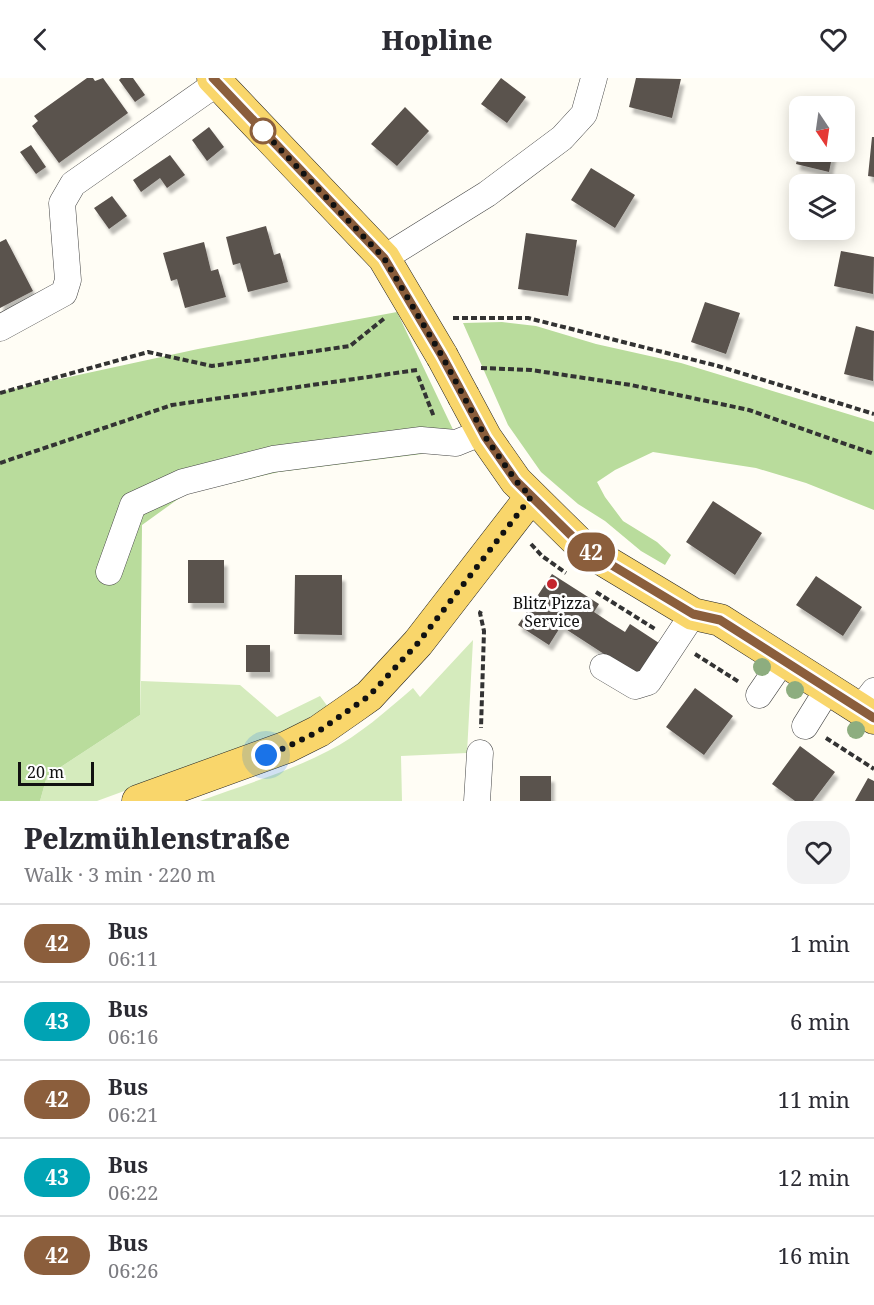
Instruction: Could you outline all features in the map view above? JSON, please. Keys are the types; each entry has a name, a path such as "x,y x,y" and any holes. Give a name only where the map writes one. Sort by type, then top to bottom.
{"main road":[{"path":"215,80 384,258 414,308 429,363 464,397 483,432 516,481 585,549 693,614 720,620 828,689 869,706"},
{"path":"138,801 287,747 319,731 360,702 418,643 531,497"}],"street":[{"path":"384,258 487,194 562,138 584,114 594,78"},
{"path":"0,328 64,293 68,280 62,202 73,184 215,80"},
{"path":"110,572 133,506 183,482 273,459 421,440 456,443 483,432"},
{"path":"603,667 635,686 648,682 693,614"},
{"path":"759,695 783,660"},
{"path":"805,726 828,689"},
{"path":"477,801 480,753"}],"path":[{"path":"0,393 148,352 212,366 350,346 414,308 528,318 718,366 874,414"},
{"path":"429,363 443,442"},
{"path":"480,753 484,631"}],"green space":[{"path":"397,312 458,440 422,454 279,472 185,494 142,525 140,715 47,776 40,801 0,801 0,392 198,349"},
{"path":"502,322 536,326 596,344 681,363 874,422 874,510 806,483 756,468 653,452 615,470 597,482 623,521 657,542 671,555 665,565 641,551 605,521 578,504 541,472 508,425 463,323"},
{"path":"473,640 467,753 401,756 402,801 200,801 313,759 340,745 413,688 420,697"},
{"path":"141,681 240,685 277,717 320,696 328,707 280,734 97,801 40,801 47,776 140,715"}],"building":[{"path":"87,78 93,78 95,81 103,78 128,113 59,163 32,126 38,121 34,116"},
{"path":"133,78 145,95 135,102 119,80"},
{"path":"501,78 526,97 507,123 481,104"},
{"path":"636,78 681,79 672,118 629,107"},
{"path":"405,107 429,131 397,166 371,144"},
{"path":"209,127 224,147 207,161 192,140"},
{"path":"872,137 874,137 874,177 868,176"},
{"path":"31,145 46,167 36,174 20,152"},
{"path":"170,155 185,175 167,188 160,178 141,192 133,180"},
{"path":"796,162 831,162 829,172 796,164"},
{"path":"591,168 635,195 615,228 571,200"},
{"path":"112,196 127,216 109,229 94,208"},
{"path":"266,226 274,255 280,253 288,282 248,292 240,263 233,265 226,237"},
{"path":"526,233 577,240 568,296 518,289"},
{"path":"6,239 33,291 0,308 0,242"},
{"path":"204,242 211,271 218,269 226,297 185,308 177,279 171,281 163,253"},
{"path":"841,251 874,257 873,294 834,286"},
{"path":"705,302 740,313 726,354 691,342"},
{"path":"856,326 874,331 873,381 844,374"},
{"path":"713,501 762,533 735,575 686,542"},
{"path":"188,560 224,560 224,603 188,603"},
{"path":"552,574 599,604 594,612 609,622 625,632 630,624 662,645 641,678 561,626 549,645 518,625"},
{"path":"295,575 342,575 342,635 294,634"},
{"path":"816,576 862,607 843,636 796,605"},
{"path":"246,645 270,645 270,672 246,672"},
{"path":"695,688 733,716 704,755 666,727"},
{"path":"800,746 835,772 813,801 795,801 772,784"},
{"path":"520,776 551,776 551,801 520,801"},
{"path":"868,778 874,781 874,801 855,801"}],"bus line":[{"name":"42","path":"213,78 384,258 442,356 486,438 516,481 531,497 585,549 693,614 720,620 874,718"}],"place":[{"name":"Blitz Pizza Service","path":"552,584"}],"route":[{"path":"263,131 261,129 384,258 442,356 486,438 516,481 531,497 418,643 369,696 319,731 266,755"}]}
